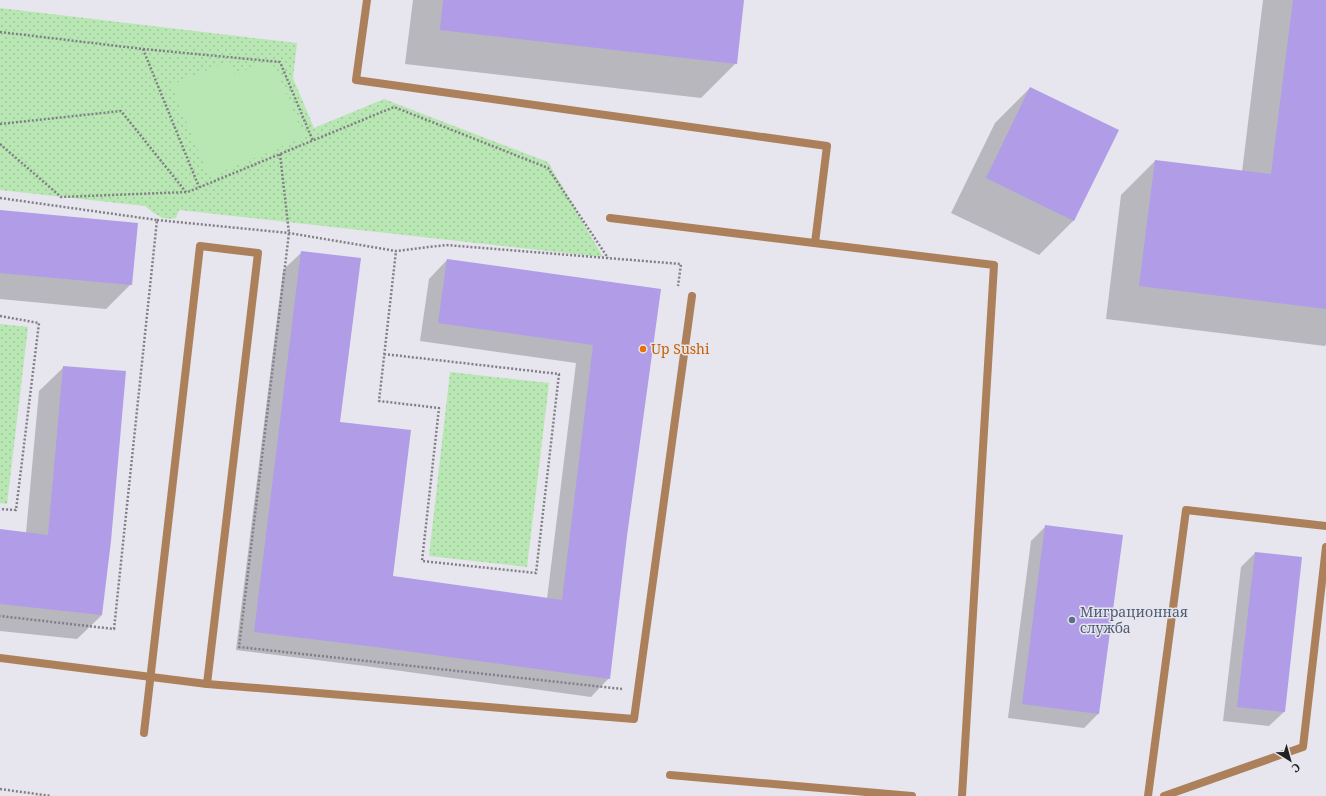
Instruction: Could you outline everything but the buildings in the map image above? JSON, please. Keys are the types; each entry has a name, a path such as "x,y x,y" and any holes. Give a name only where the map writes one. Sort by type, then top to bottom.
{"lane":[{"path":"366,0 356,80 827,146 815,243"},
{"path":"610,218 994,265 962,796"},
{"path":"144,733 200,246 258,253 207,684"},
{"path":"0,658 207,684 634,719 692,296"},
{"path":"1148,796 1186,510 1326,526"},
{"path":"1164,796 1303,747 1326,547"},
{"path":"670,775 912,796"}],"path":[{"path":"0,32 143,49 280,62 313,141"},
{"path":"143,49 200,187"},
{"path":"0,144 61,197 187,192 394,108 548,168 608,258"},
{"path":"0,124 121,111 187,192"},
{"path":"280,154 289,233 239,647 626,690"},
{"path":"0,198 5,197 157,220 289,233 396,251 446,246 681,264 678,288"},
{"path":"0,616 114,629 157,220"},
{"path":"384,354 559,374 536,573 422,561 439,408 379,401 384,354 396,251"},
{"path":"0,316 39,323 16,510 0,509"},
{"path":"0,789 51,796"}],"green space":[{"path":"0,8 297,43 293,78 314,128 384,99 548,162 603,257 179,210 176,218 167,219 152,212 145,206 0,190"},
{"path":"229,61 235,75 261,63 275,67 304,137 209,177 171,85"},
{"path":"0,324 28,327 7,504 0,503"},
{"path":"450,372 549,383 527,567 429,556"}],"place":[{"name":"Up Sushi","path":"643,349"},
{"name":"Миграционная служба","path":"1072,620"}]}
